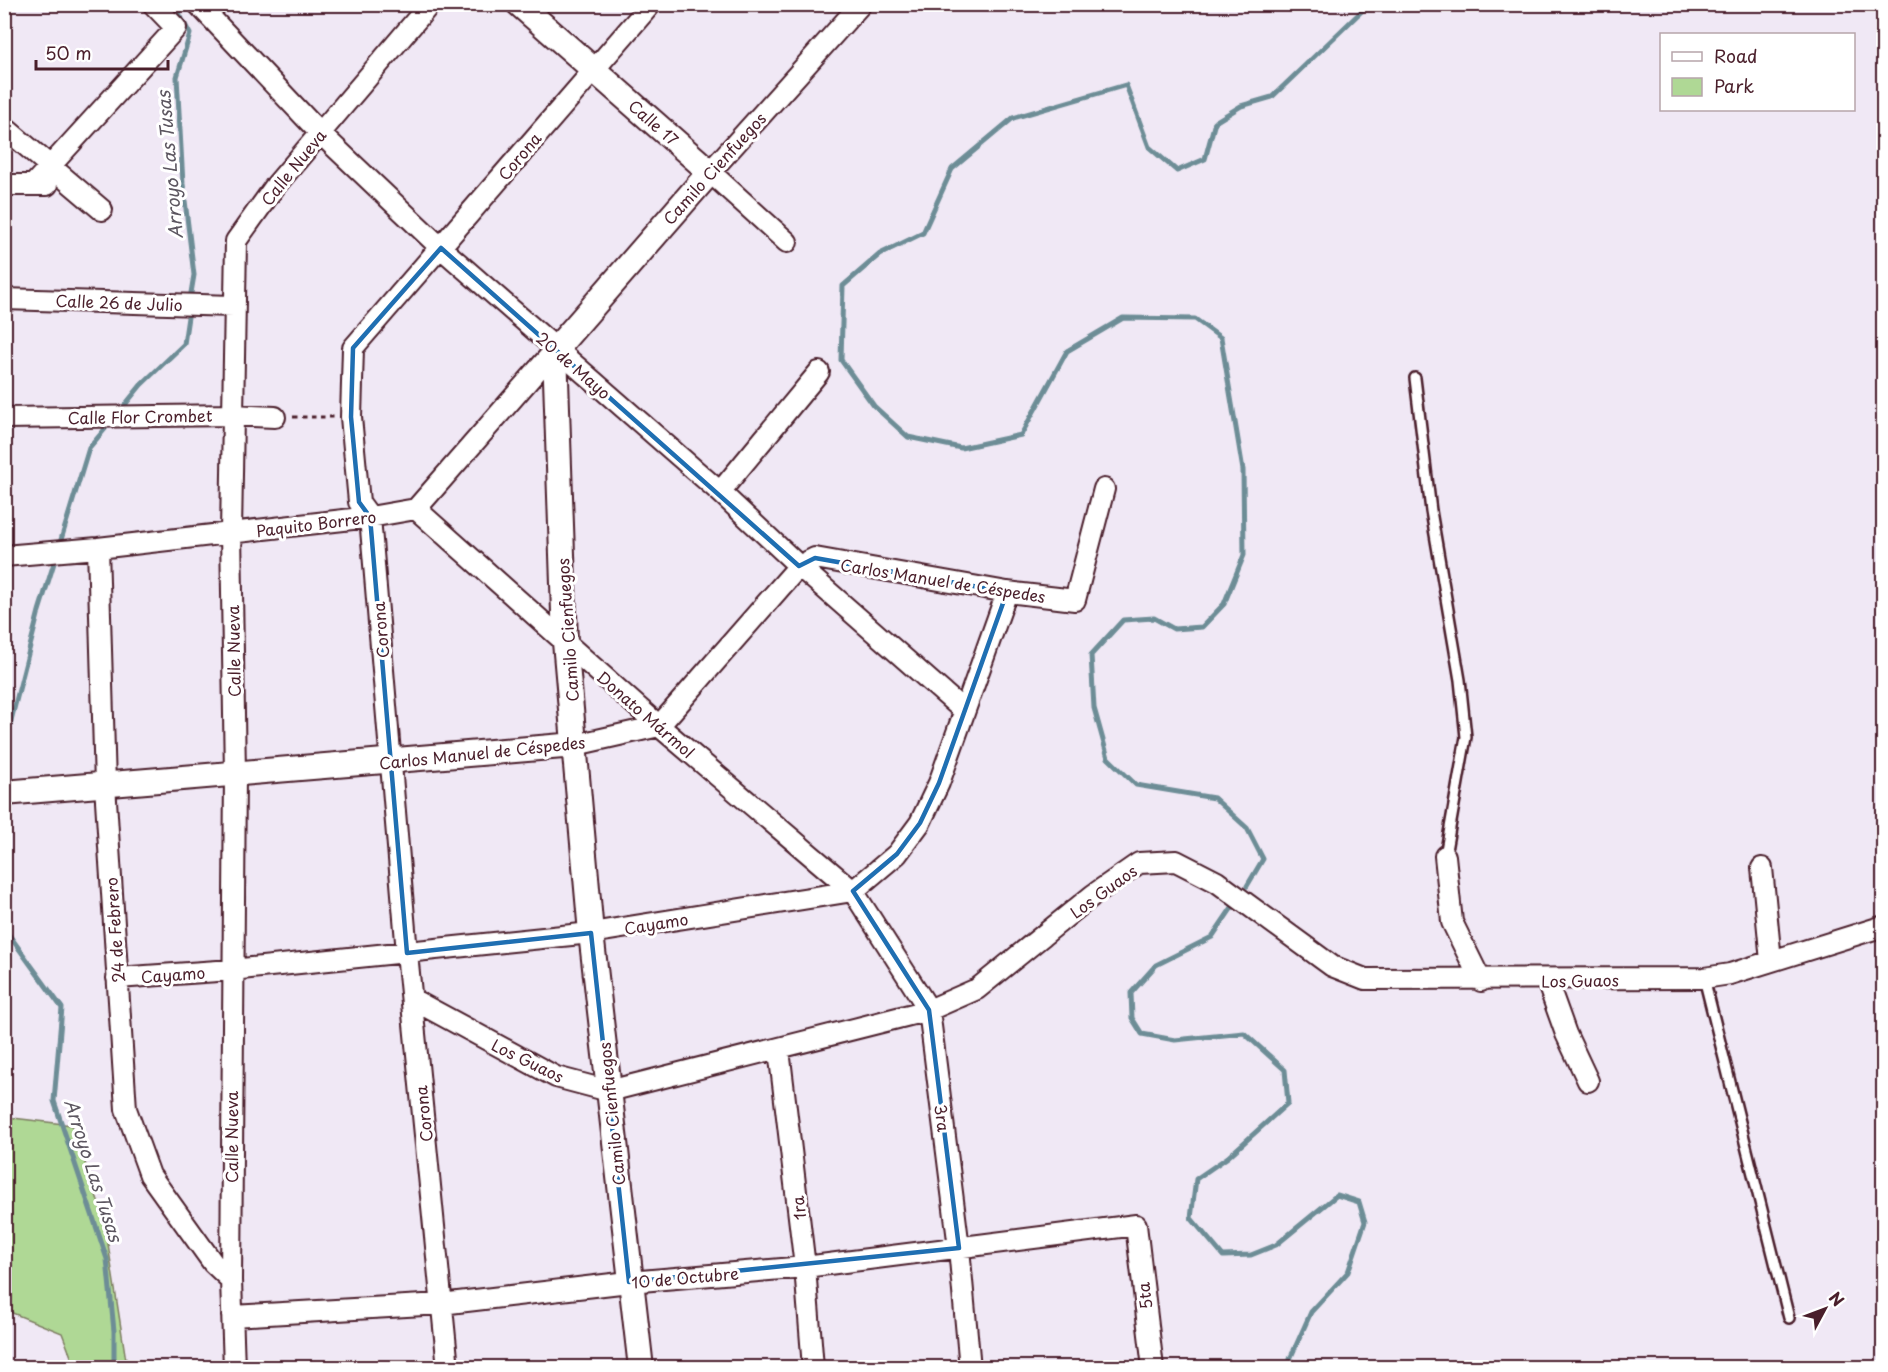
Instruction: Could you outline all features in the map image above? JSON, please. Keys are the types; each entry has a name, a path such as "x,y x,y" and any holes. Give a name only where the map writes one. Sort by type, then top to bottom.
{"street":[{"path":"33,185 176,28 153,4"},
{"name":"20 de Mayo","path":"198,4 320,132 441,248 720,492 799,566 963,711"},
{"name":"Calle Nueva","path":"234,1368 231,1280 232,970 236,774 231,532 233,306 236,241 276,185 430,4"},
{"name":"Calle 17","path":"519,4 787,242"},
{"name":"Corona","path":"448,1368 407,953 370,517 359,502 351,417 350,373 353,348 651,4"},
{"name":"Camilo Cienfuegos","path":"641,1368 629,1282 591,933 565,642 555,350 710,172 861,4"},
{"path":"4,127 102,210"},
{"path":"4,185 72,185"},
{"name":"Calle 26 de Julio","path":"4,299 233,306"},
{"path":"416,509 555,350"},
{"path":"720,492 819,372"},
{"name":"Calle Flor Crombet","path":"4,418 233,415 275,417"},
{"name":"Carlos Manuel de Céspedes","path":"799,566 815,558 1006,592 1075,600 1104,489"},
{"name":"Paquito Borrero","path":"4,556 98,548 370,517 416,509"},
{"name":"Donato Mármol","path":"416,509 659,726 853,891"},
{"name":"24 de Febrero","path":"98,548 105,785 126,1108 150,1175 213,1263 231,1280"},
{"path":"659,726 799,566"},
{"path":"853,891 897,854 920,823 939,783 1006,592"},
{"name":"Carlos Manuel de Céspedes","path":"16,793 575,745 659,726"},
{"path":"1445,856 1452,922 1481,981"},
{"name":"Los Guaos","path":"412,999 556,1077 609,1091 779,1050 929,1010 977,989 1093,895 1139,863 1176,861 1217,882 1332,966 1365,980 1547,981 1704,978 1730,974 1884,926"},
{"path":"1762,868 1771,961"},
{"name":"Cayamo","path":"117,978 232,970 591,933 853,891"},
{"name":"3ra","path":"853,891 929,1010 959,1248 970,1368"},
{"path":"1547,981 1566,1034 1588,1081"},
{"name":"1ra","path":"779,1050 805,1267 813,1368"},
{"name":"10 de Octubre","path":"232,1316 441,1304 629,1282 805,1267 1136,1225"},
{"name":"5ta","path":"1136,1225 1153,1368"}],"lane":[{"path":"1415,378 1431,511 1461,680 1466,737 1445,856"},
{"path":"1704,978 1789,1318"}],"path":[{"path":"275,417 351,417"}],"highlighted area":[{"path":"441,248 799,566 815,558 1007,592 939,783 920,823 897,854 853,891 929,1010 959,1248 629,1282 591,933 407,953 370,517 359,502 351,417 353,348"}],"green space":[{"path":"4,1117 72,1125 104,1218 127,1367 75,1367 62,1333 5,1310"}],"waterway":[{"name":"Arroyo Las Tusas","path":"174,4 190,34 177,77 183,184 194,275 191,293"},
{"path":"1247,886 1263,859 1247,828 1214,798 1136,785 1108,758 1094,708 1091,655 1123,620 1154,618 1174,629 1202,627 1224,604 1244,555 1243,470 1221,338 1195,319 1123,318 1067,351 1021,435 961,448 908,437 874,406 841,360 843,286 880,254 923,233 952,169 1013,118 1126,85 1149,147 1177,171 1205,159 1215,122 1241,106 1272,97 1369,4"},
{"name":"Arroyo Las Tusas","path":"120,411 141,385 184,344 188,317"},
{"name":"Arroyo Las Tusas","path":"60,543 89,448 105,429"},
{"name":"Arroyo Las Tusas","path":"4,748 39,611 54,563"},
{"path":"1233,906 1212,937 1156,965 1131,993 1132,1018 1142,1034 1175,1040 1244,1033 1285,1070 1288,1103 1228,1157 1196,1179 1191,1218 1223,1256 1251,1255 1276,1245 1337,1195 1359,1202 1365,1222 1348,1272 1311,1312 1290,1359 1300,1368"},
{"name":"Arroyo Las Tusas","path":"4,928 62,1008 54,1101 107,1259 114,1331 114,1368"}]}
